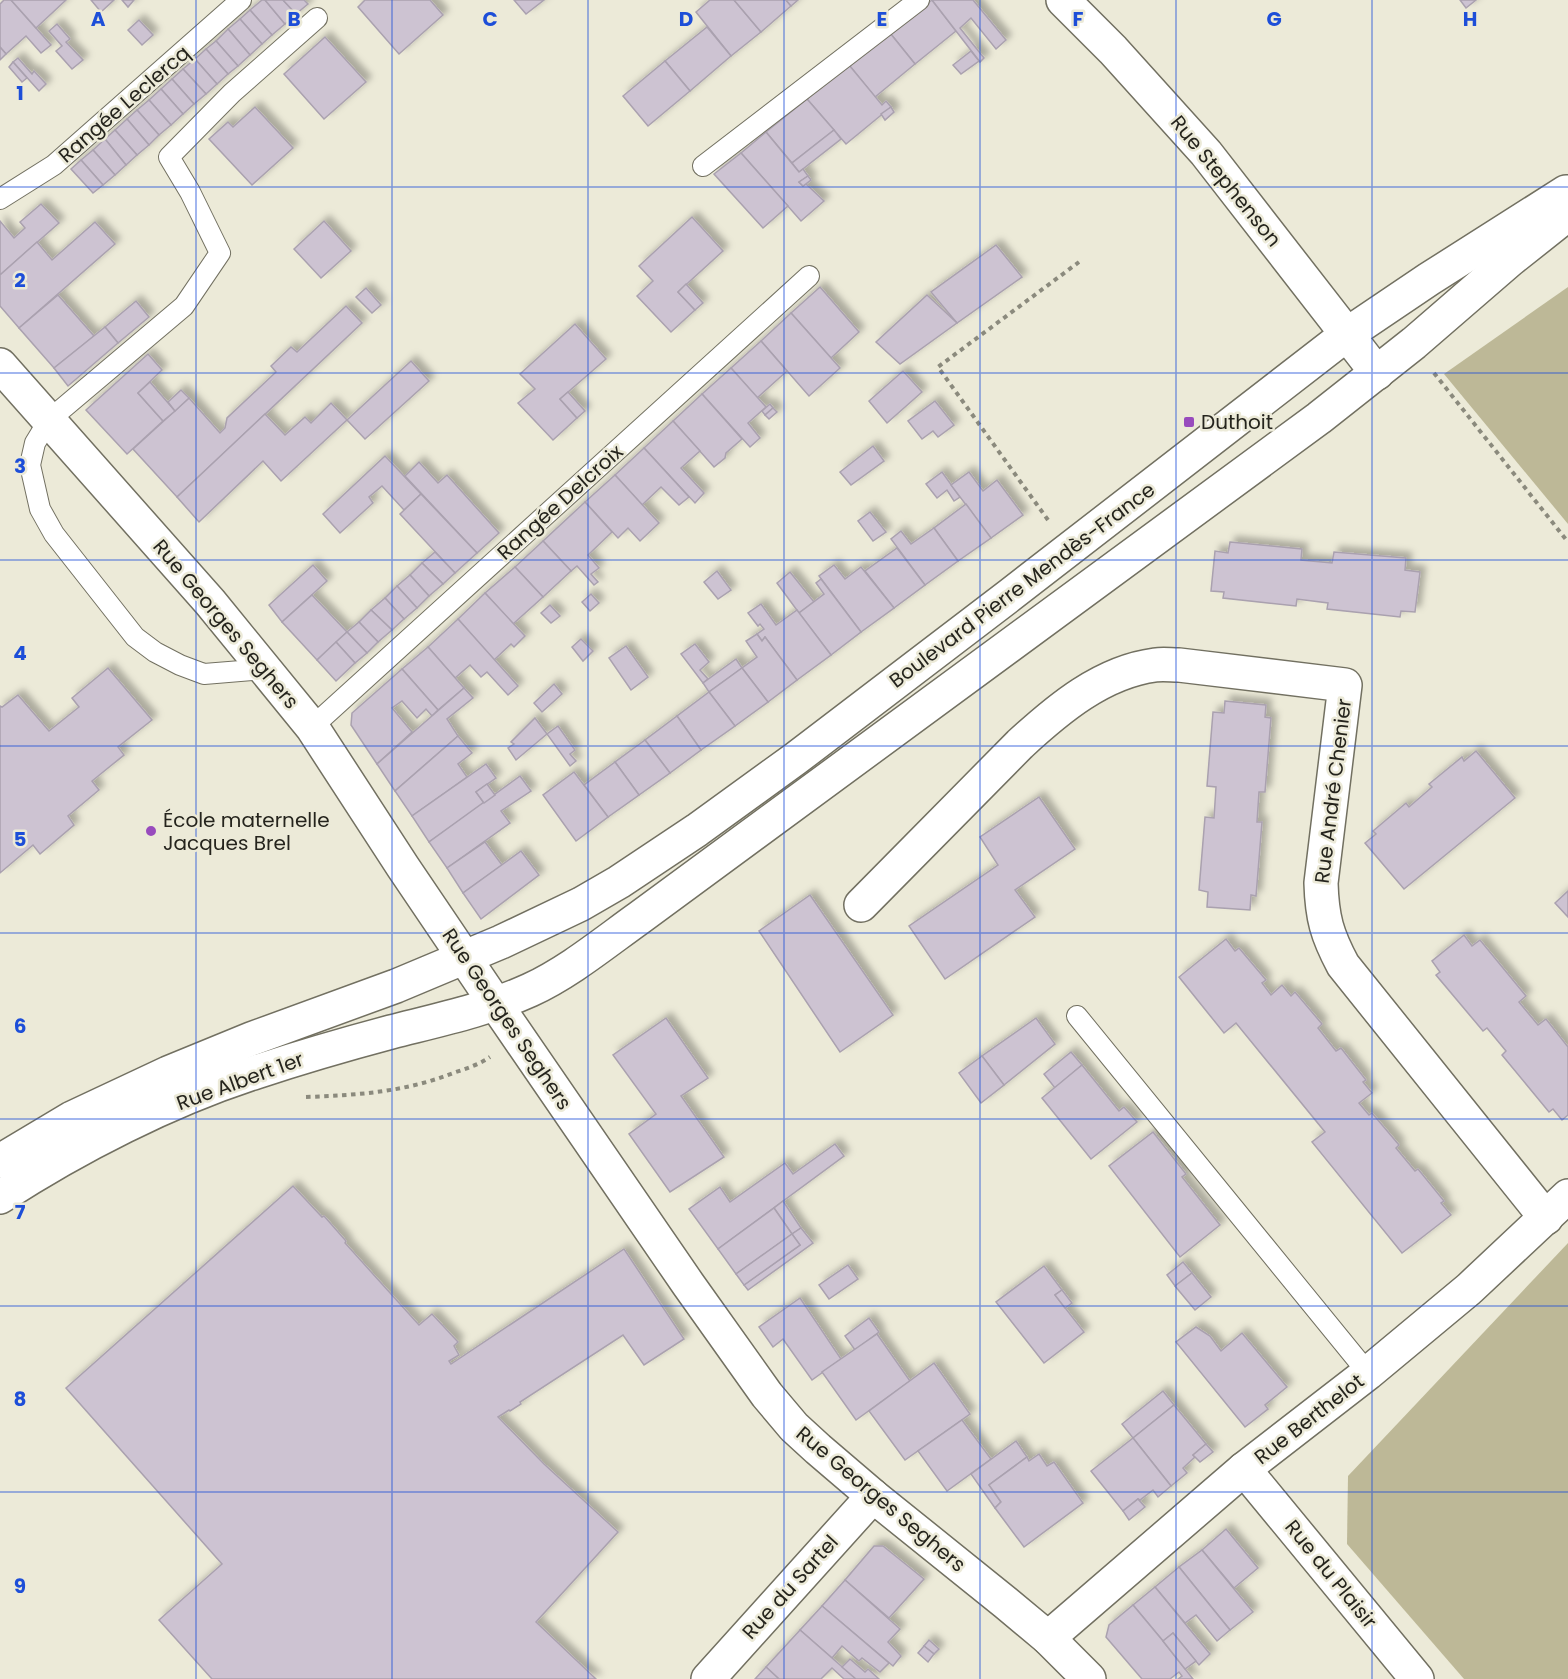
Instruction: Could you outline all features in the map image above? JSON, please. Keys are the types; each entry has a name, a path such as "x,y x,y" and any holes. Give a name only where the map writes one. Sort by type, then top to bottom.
{"street":[{"name":"Rue Stephenson","path":"1063,0 1113,50 1206,153 1377,373"},
{"name":"Boulevard Pierre Mendès-France","path":"464,957 581,904 619,882 697,830 804,752 1346,335 1429,279 1568,192"},
{"name":"Boulevard Pierre Mendès-France","path":"495,1003 531,989 585,957 1060,609 1377,373 1568,214"},
{"name":"Rue Georges Seghers","path":"0,366 210,602 312,727 495,1003 766,1395 794,1427 873,1496 1048,1638 1089,1679"},
{"name":"Rue André Chenier","path":"861,905 1043,723 1065,705 1117,676 1157,664 1345,685 1321,883 1324,923 1332,944 1343,965 1557,1207"},
{"name":"Rue Albert 1er","path":"0,1161 72,1119 168,1073 251,1039 396,986 464,957"},
{"name":"Rue Albert 1er","path":"0,1197 76,1151 133,1123 254,1072 495,1003"},
{"name":"Rue Berthelot","path":"1048,1638 1244,1469 1368,1373 1469,1289 1557,1207"},
{"name":"Rue du Plaisir","path":"1244,1469 1417,1679"},
{"name":"Rue du Sartel","path":"708,1679 873,1496"}],"lane":[{"name":"Rangée Leclercq","path":"0,199 54,165 241,0"},
{"path":"703,166 919,0"},
{"path":"266,669 204,674 155,652 135,637 54,534 40,509 30,465 35,443 49,420 184,306 219,253 169,157 232,93 317,18"},
{"name":"Rangée Delcroix","path":"312,727 809,276"},
{"path":"1077,1016 1368,1373"}],"path":[{"path":"1070,549 938,367 1079,262"},
{"path":"1414,343 1439,380 1568,542"},
{"path":"295,1097 341,1096 407,1088 438,1080 483,1062 519,1037"}],"shaded area":[{"path":"1568,287 1568,524 1444,374"},
{"path":"1568,1243 1568,1679 1464,1679 1347,1544 1348,1476"}],"building":[{"path":"4,0 11,0 51,45 41,53 26,36 6,54 0,47 0,4"},
{"path":"11,0 66,0 36,28"},
{"path":"91,0 114,0 101,12"},
{"path":"122,0 134,0 128,7"},
{"path":"265,0 285,24 272,35 250,10"},
{"path":"265,0 283,0 296,14 285,24"},
{"path":"283,0 304,0 308,4 296,14"},
{"path":"365,0 430,0 443,15 399,54 358,7"},
{"path":"514,0 544,0 526,14"},
{"path":"710,0 734,0 761,32 731,56 696,12"},
{"path":"734,0 786,0 791,6 761,32"},
{"path":"786,0 798,0 791,6"},
{"path":"932,0 956,31 915,64 890,33"},
{"path":"932,0 973,0 1006,40 996,49 971,18 960,28 984,58 980,62"},
{"path":"1460,0 1476,0 1466,8"},
{"path":"250,10 272,35 262,44 240,19"},
{"path":"240,19 262,44 250,55 228,29"},
{"path":"139,20 153,35 142,45 128,30"},
{"path":"57,24 70,39 66,42 83,60 72,69 56,51 62,46 49,31"},
{"path":"707,27 731,56 690,91 665,61"},
{"path":"228,29 250,55 238,66 216,41"},
{"path":"890,33 915,64 875,97 849,65"},
{"path":"325,37 366,82 324,119 284,74"},
{"path":"216,41 238,66 228,74 206,49"},
{"path":"0,47 6,54 0,60"},
{"path":"206,49 228,74 217,84 195,59"},
{"path":"971,51 979,61 961,74 953,65"},
{"path":"18,58 32,74 34,71 46,84 39,91 13,62"},
{"path":"195,59 217,84 206,94 183,69"},
{"path":"665,61 690,91 648,126 623,96"},
{"path":"13,62 27,78 22,82 9,67"},
{"path":"849,65 882,105 886,101 891,107 846,144 807,99"},
{"path":"183,69 206,94 194,104 172,79"},
{"path":"172,79 194,104 183,114 161,89"},
{"path":"161,89 183,114 171,125 149,100"},
{"path":"807,99 834,130 792,163 766,132"},
{"path":"149,100 171,125 159,135 137,110"},
{"path":"255,107 293,148 252,185 209,139 228,122 233,127"},
{"path":"891,107 894,112 885,120 881,114"},
{"path":"137,110 159,135 149,145 127,119"},
{"path":"127,119 149,145 137,155 115,130"},
{"path":"115,130 137,155 126,165 105,139"},
{"path":"834,130 841,139 799,172 792,163"},
{"path":"766,132 799,172 803,169 808,176 799,182 803,186 806,184 824,201 801,221 741,153"},
{"path":"105,139 126,165 115,175 93,150"},
{"path":"93,150 115,175 103,185 81,160"},
{"path":"741,153 788,206 763,228 714,174"},
{"path":"81,160 103,185 93,193 71,169"},
{"path":"808,176 811,180 803,186 799,182"},
{"path":"41,204 59,223 0,275 0,221 14,238 25,228 20,222"},
{"path":"692,217 723,251 678,292 695,310 671,332 637,296 653,281 639,266"},
{"path":"324,221 351,251 321,278 294,249"},
{"path":"95,222 115,244 19,328 0,306 0,275 37,242 52,260"},
{"path":"996,245 1022,277 957,323 931,292"},
{"path":"686,284 703,303 695,310 678,292"},
{"path":"820,287 859,332 831,358 791,313"},
{"path":"366,288 381,305 372,313 356,297"},
{"path":"58,295 94,336 54,368 19,328"},
{"path":"927,295 957,323 900,364 876,342"},
{"path":"136,301 149,317 118,343 105,327"},
{"path":"346,306 362,323 177,497 133,449 189,398 220,433 225,428 227,418 276,372 271,366 291,347 297,352"},
{"path":"791,313 840,368 809,396 761,341"},
{"path":"575,324 606,359 560,399 577,418 553,440 518,403 535,389 520,374"},
{"path":"105,327 118,343 68,386 54,368"},
{"path":"761,341 787,371 757,398 731,368"},
{"path":"148,354 162,370 138,393 163,421 127,454 86,410"},
{"path":"411,361 429,381 365,439 347,420"},
{"path":"731,368 766,407 748,423 760,438 750,447 702,394"},
{"path":"903,371 922,392 887,423 869,401"},
{"path":"150,382 175,411 163,421 138,393"},
{"path":"181,390 189,398 175,411 168,402"},
{"path":"568,392 585,411 577,418 560,399"},
{"path":"702,394 742,439 714,467 673,421"},
{"path":"935,401 954,425 938,437 933,431 922,439 908,421"},
{"path":"331,403 347,420 281,481 263,461 199,522 177,497 265,414 285,435 305,417 311,423"},
{"path":"770,404 773,408 765,415 762,411"},
{"path":"773,408 777,412 769,419 765,415"},
{"path":"673,421 700,451 681,468 704,493 695,503 644,448"},
{"path":"873,446 884,461 851,485 840,472"},
{"path":"644,448 689,497 679,505 661,487 642,505 615,475"},
{"path":"385,456 421,494 404,510 382,486 369,497 373,503 340,533 323,514"},
{"path":"419,462 438,483 447,475 499,533 477,553 405,476"},
{"path":"942,472 960,497 954,501 947,490 937,498 926,484"},
{"path":"969,472 983,491 997,480 1023,515 991,538 951,485"},
{"path":"615,475 659,523 640,541 628,528 618,538 585,502"},
{"path":"421,494 477,553 455,573 400,514"},
{"path":"585,502 612,532 588,555 599,568 591,574 598,582 594,585 577,566 571,571 543,541"},
{"path":"966,504 991,538 958,561 934,528"},
{"path":"870,512 886,532 873,541 858,521"},
{"path":"934,528 958,561 925,585 891,539 901,531 911,544"},
{"path":"543,541 571,571 543,597 515,567"},
{"path":"1230,542 1302,549 1301,560 1332,563 1334,552 1406,558 1405,570 1420,572 1415,612 1401,611 1400,617 1327,609 1328,603 1297,599 1296,606 1223,598 1224,592 1211,591 1215,551 1228,553"},
{"path":"897,548 925,585 894,608 865,571"},
{"path":"435,552 455,573 443,584 422,563"},
{"path":"422,563 443,584 429,596 410,575"},
{"path":"313,565 327,581 282,622 269,605"},
{"path":"834,565 845,579 861,567 894,608 861,632 819,576"},
{"path":"515,567 543,597 513,624 485,593"},
{"path":"717,571 731,590 718,599 704,582"},
{"path":"790,572 814,602 799,613 777,583"},
{"path":"410,575 429,596 417,608 397,586"},
{"path":"821,579 861,632 831,655 799,613 824,594 816,583"},
{"path":"397,586 417,608 404,619 385,598"},
{"path":"485,593 525,636 514,647 511,644 494,660 458,619"},
{"path":"591,594 599,603 590,611 582,602"},
{"path":"312,595 347,632 317,660 282,622"},
{"path":"385,598 404,619 392,630 371,610"},
{"path":"761,604 776,625 797,610 831,655 797,680 765,637 762,641 757,634 764,629 760,624 758,626 748,613"},
{"path":"550,605 560,616 551,623 541,613"},
{"path":"371,610 392,630 378,642 359,622"},
{"path":"458,619 518,686 508,695 487,672 481,677 470,665 455,678 428,647"},
{"path":"359,622 378,642 367,653 347,632"},
{"path":"347,632 367,653 355,663 336,642"},
{"path":"757,634 762,641 765,637 797,680 768,702 742,668 757,657 746,641"},
{"path":"581,639 593,651 583,661 572,647"},
{"path":"336,642 355,663 336,681 317,660"},
{"path":"695,644 709,662 700,670 708,679 703,683 681,654"},
{"path":"626,646 648,677 631,690 609,658"},
{"path":"428,647 464,688 438,710 402,669"},
{"path":"736,659 742,668 709,692 703,683"},
{"path":"108,668 152,720 118,747 124,755 92,781 99,790 68,816 74,825 40,854 33,845 0,873 0,706 2,707 18,695 49,731 79,707 72,698"},
{"path":"742,668 768,702 735,726 709,692"},
{"path":"402,669 438,710 432,716 426,709 417,718 402,701 392,708 412,732 377,764 351,725 352,713"},
{"path":"554,684 562,694 542,712 534,703"},
{"path":"464,688 473,698 447,719 458,736 395,791 377,764"},
{"path":"709,692 735,726 701,750 677,716"},
{"path":"1225,701 1266,705 1265,717 1271,718 1265,792 1259,792 1257,822 1262,822 1256,896 1251,895 1250,910 1207,907 1208,892 1199,890 1205,817 1214,818 1216,787 1207,786 1213,712 1224,713"},
{"path":"677,716 701,750 670,773 645,740"},
{"path":"535,718 547,734 516,760 508,748"},
{"path":"558,726 575,750 570,754 576,761 570,766 547,734"},
{"path":"458,736 472,753 458,764 467,777 412,816 395,791"},
{"path":"645,740 670,773 639,795 615,762"},
{"path":"1476,751 1515,798 1404,889 1365,843 1376,834 1373,831 1406,803 1409,807 1432,787 1429,784 1462,757 1464,761"},
{"path":"615,762 639,795 608,817 584,785"},
{"path":"486,764 496,778 476,792 484,803 429,842 412,816"},
{"path":"574,772 608,817 576,841 543,795"},
{"path":"520,776 531,791 501,811 510,823 447,868 429,842"},
{"path":"487,784 495,795 484,803 476,792"},
{"path":"1039,797 1075,849 1015,890 1035,917 945,979 909,926 998,865 980,837"},
{"path":"485,842 502,865 463,893 447,868"},
{"path":"521,851 539,875 481,919 463,893"},
{"path":"1568,891 1568,917 1555,903"},
{"path":"810,895 893,1015 840,1052 759,931"},
{"path":"1464,935 1472,946 1480,940 1526,996 1519,1002 1538,1025 1546,1019 1568,1047 1568,1115 1562,1120 1553,1109 1549,1112 1502,1055 1506,1051 1487,1028 1483,1031 1436,975 1440,972 1432,961"},
{"path":"1226,939 1235,951 1239,948 1266,980 1262,983 1271,995 1282,985 1291,996 1295,992 1322,1024 1318,1028 1336,1051 1341,1048 1366,1080 1363,1082 1372,1093 1359,1103 1369,1115 1372,1113 1399,1145 1396,1148 1415,1171 1418,1169 1444,1201 1441,1203 1451,1215 1402,1253 1312,1142 1325,1132 1236,1023 1224,1033 1179,977"},
{"path":"666,1018 708,1078 681,1096 724,1157 670,1192 629,1134 656,1114 613,1055"},
{"path":"1036,1018 1055,1044 1004,1085 982,1056"},
{"path":"1071,1052 1082,1065 1055,1088 1044,1074"},
{"path":"982,1056 1004,1085 981,1103 959,1073"},
{"path":"1082,1065 1119,1111 1124,1107 1137,1122 1091,1159 1042,1098"},
{"path":"1153,1132 1186,1174 1182,1177 1220,1225 1180,1257 1109,1166"},
{"path":"835,1144 844,1156 718,1249 689,1209 720,1187 730,1202 785,1163 793,1174"},
{"path":"293,1186 322,1217 324,1216 346,1241 345,1243 419,1325 432,1314 458,1342 454,1346 459,1355 449,1361 451,1364 624,1249 684,1339 644,1365 623,1335 498,1417 544,1464 618,1532 536,1622 596,1679 212,1679 159,1620 222,1564 66,1388"},
{"path":"783,1201 801,1228 792,1234 774,1208"},
{"path":"774,1208 792,1234 736,1274 718,1249"},
{"path":"801,1228 813,1243 748,1290 744,1285 800,1245 792,1234"},
{"path":"792,1234 800,1245 744,1285 736,1274"},
{"path":"1183,1262 1192,1273 1175,1286 1167,1275"},
{"path":"848,1265 858,1279 829,1299 819,1285"},
{"path":"1044,1266 1062,1290 1055,1295 1084,1332 1044,1363 996,1302"},
{"path":"1192,1273 1211,1297 1195,1310 1175,1286"},
{"path":"1062,1290 1072,1303 1065,1308 1055,1295"},
{"path":"800,1298 841,1359 812,1380 783,1339 773,1347 759,1327"},
{"path":"869,1318 879,1332 855,1350 845,1336"},
{"path":"1196,1327 1210,1336 1221,1351 1242,1333 1287,1387 1265,1405 1268,1409 1245,1427 1176,1342"},
{"path":"877,1334 910,1381 856,1420 822,1372"},
{"path":"934,1363 970,1414 905,1460 869,1411"},
{"path":"1163,1391 1174,1405 1133,1438 1122,1424"},
{"path":"1174,1405 1206,1444 1183,1468 1187,1473 1171,1486 1133,1438"},
{"path":"962,1420 991,1459 947,1491 918,1451"},
{"path":"1133,1438 1171,1486 1158,1497 1153,1490 1123,1511 1091,1471"},
{"path":"1016,1441 1027,1457 989,1485 1001,1502 995,1508 971,1474"},
{"path":"1206,1444 1213,1452 1200,1462 1193,1455"},
{"path":"1039,1454 1047,1466 1054,1462 1083,1503 1024,1547 995,1508 1001,1502 989,1485 1027,1457 1029,1461"},
{"path":"1138,1499 1145,1507 1129,1520 1123,1511"},
{"path":"1226,1529 1258,1568 1234,1588 1202,1550"},
{"path":"874,1546 883,1546 924,1579 889,1618 845,1580"},
{"path":"1202,1550 1253,1612 1230,1630 1179,1567"},
{"path":"1179,1567 1230,1630 1217,1641 1196,1615 1185,1623 1155,1587"},
{"path":"845,1580 900,1629 888,1642 901,1656 893,1666 822,1606"},
{"path":"1155,1587 1210,1654 1199,1665 1173,1633 1163,1641 1133,1605"},
{"path":"1133,1605 1193,1679 1178,1679 1182,1676 1179,1672 1170,1679 1142,1679 1106,1637 1109,1625"},
{"path":"822,1606 889,1663 880,1672 862,1658 859,1661 842,1646 832,1658 800,1630"},
{"path":"800,1630 856,1679 844,1679 832,1668 821,1679 779,1679 766,1667"},
{"path":"1173,1633 1196,1661 1185,1669 1163,1641"},
{"path":"929,1640 939,1649 934,1654 924,1646"},
{"path":"924,1646 934,1654 928,1662 918,1653"},
{"path":"850,1659 865,1672 868,1669 879,1679 856,1679 842,1667"},
{"path":"766,1667 779,1679 755,1679"}],"place":[{"name":"Duthoit","path":"1189,422"},
{"name":"École maternelle Jacques Brel","path":"151,831"}]}
